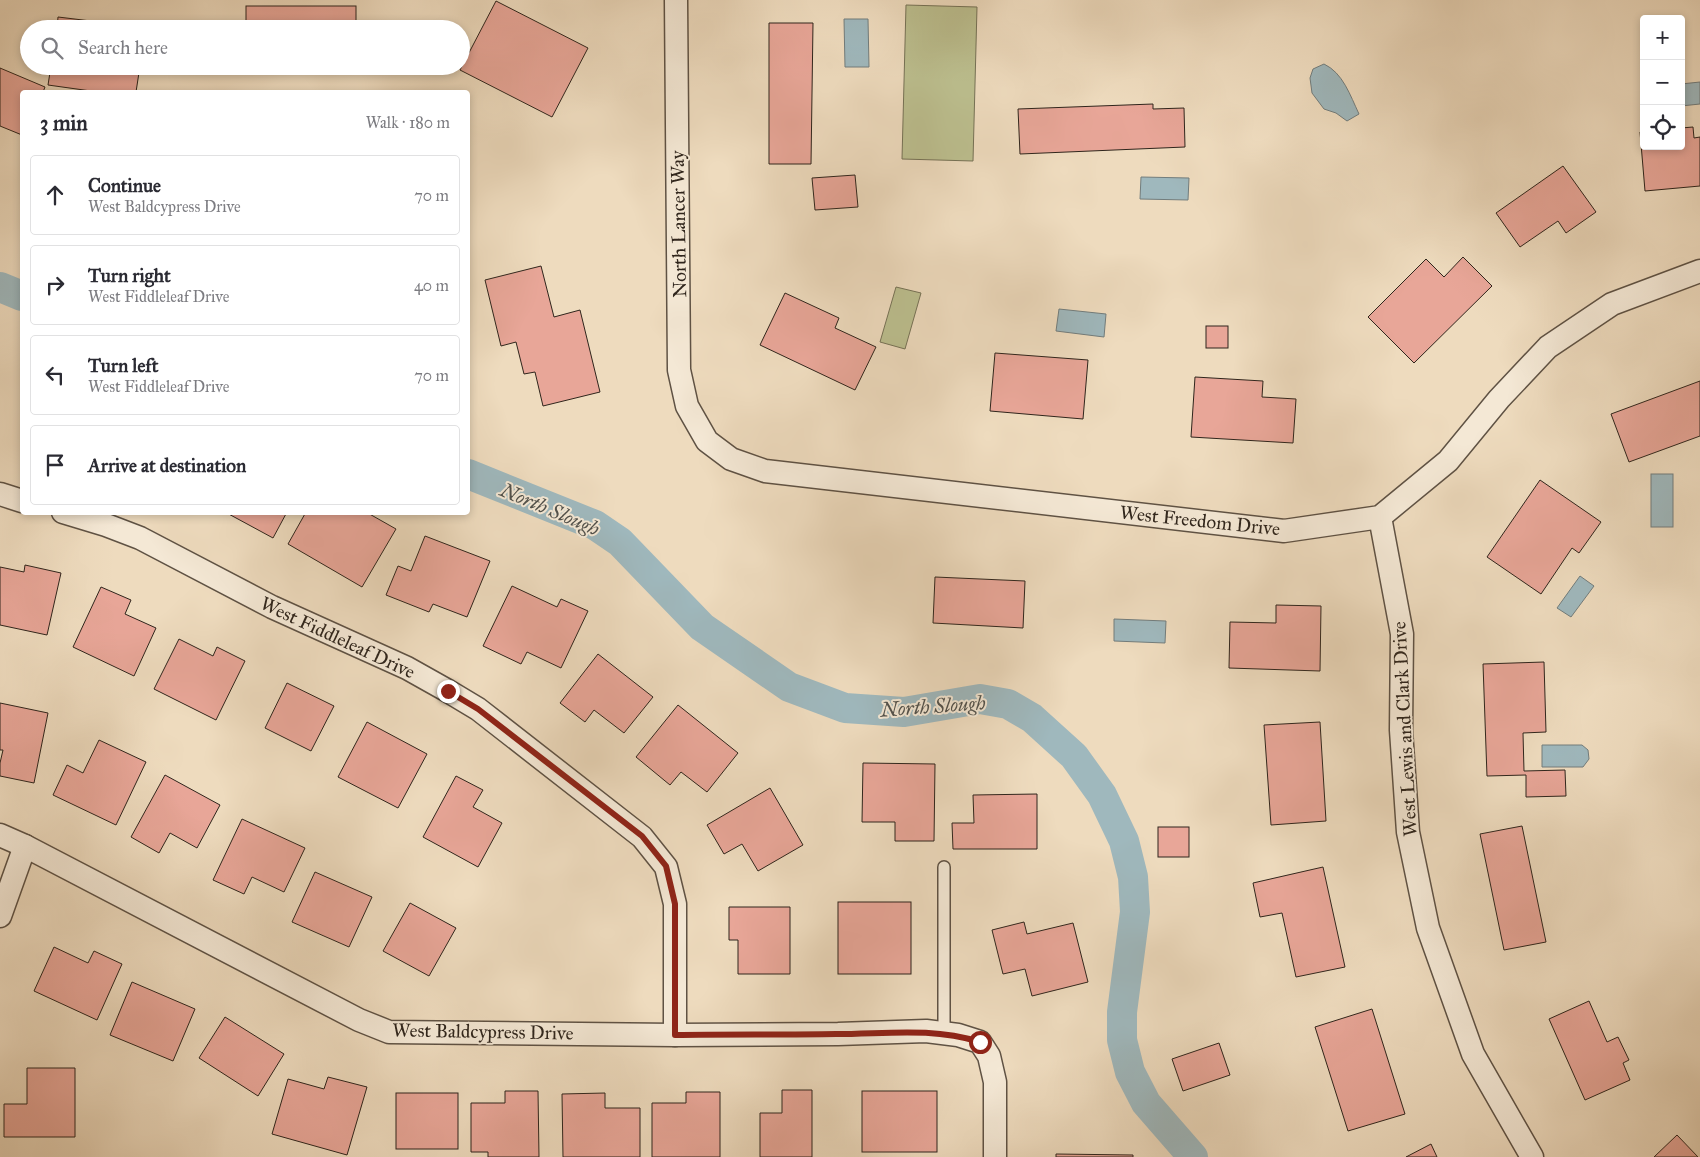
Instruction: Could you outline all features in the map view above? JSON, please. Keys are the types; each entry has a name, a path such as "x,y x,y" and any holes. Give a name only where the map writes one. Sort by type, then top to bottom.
{"street":[{"name":"North Lancer Way","path":"676,0 680,370 687,406 707,441"},
{"path":"1380,517 1448,461 1499,399 1548,346 1612,304 1700,271"},
{"name":"West Freedom Drive","path":"707,441 731,459 765,471 1284,531 1380,517"},
{"path":"0,494 20,499"},
{"name":"West Fiddleleaf Drive","path":"73,515 140,538 272,606 407,668 448,691 478,709 642,836 666,866 675,904 675,1035"},
{"name":"West Lewis and Clark Drive","path":"1380,517 1402,634 1400,730 1408,832 1428,928 1473,1054 1532,1157"},
{"name":"West Baldcypress Drive","path":"0,835 25,846 358,1020 389,1032 675,1035 838,1034 926,1031 958,1035 980,1042 989,1056 995,1082 995,1157"},
{"path":"0,916 25,846"}],"lane":[{"path":"944,866 944,1034"}],"green space":[{"path":"906,5 977,7 973,161 902,159"},
{"path":"896,287 921,293 905,349 880,342"}],"water":[{"path":"844,19 868,19 869,67 845,67"},
{"path":"1324,64 1331,68 1341,79 1359,114 1347,121 1336,113 1324,109 1312,93 1310,78 1313,69"},
{"path":"1700,82 1700,104 1685,106 1685,84"},
{"path":"1141,177 1189,178 1188,200 1140,199"},
{"path":"1059,309 1106,314 1104,337 1056,331"},
{"path":"1651,474 1673,474 1673,527 1651,527"},
{"path":"1580,576 1594,586 1571,617 1557,608"},
{"path":"1114,619 1166,621 1165,643 1114,641"},
{"path":"1542,745 1582,745 1588,750 1589,759 1583,767 1542,767"}],"building":[{"path":"496,1 588,48 552,117 470,75 470,51"},
{"path":"246,6 356,6 356,20 246,20"},
{"path":"58,17 83,20 58,20"},
{"path":"769,23 813,23 811,164 769,164"},
{"path":"0,68 45,87 44,90 20,90 20,134 0,126"},
{"path":"50,75 139,75 136,90 84,90 48,85"},
{"path":"1153,104 1153,109 1184,108 1185,147 1020,154 1018,109"},
{"path":"1693,127 1694,138 1700,137 1700,186 1645,191 1642,150 1685,150 1685,128"},
{"path":"1563,166 1596,212 1566,233 1558,221 1520,247 1496,213"},
{"path":"855,175 858,207 815,210 812,178"},
{"path":"1463,257 1492,286 1414,363 1368,317 1426,259 1444,277"},
{"path":"541,266 554,317 580,310 600,392 543,406 535,372 524,374 516,342 501,346 485,280"},
{"path":"785,293 839,318 835,328 876,347 855,390 760,345"},
{"path":"1206,326 1228,326 1228,348 1206,348"},
{"path":"995,353 1088,360 1083,419 990,411"},
{"path":"1195,377 1263,381 1262,397 1296,399 1293,443 1191,437"},
{"path":"1700,381 1700,436 1629,462 1611,414"},
{"path":"1540,480 1601,522 1579,553 1572,548 1541,594 1487,557"},
{"path":"231,515 285,515 273,538"},
{"path":"304,515 371,515 396,529 362,587 288,544"},
{"path":"425,536 490,561 467,617 433,604 429,612 386,595 398,566 411,571"},
{"path":"25,565 61,573 47,635 0,625 0,567 24,572"},
{"path":"935,577 1025,581 1023,628 933,623"},
{"path":"512,586 557,607 561,599 588,611 561,668 527,652 521,664 483,646"},
{"path":"101,587 131,600 125,614 156,628 134,676 73,647"},
{"path":"1276,605 1321,606 1320,671 1229,668 1230,622 1276,623"},
{"path":"179,639 213,656 217,647 245,661 216,720 154,689"},
{"path":"598,654 653,697 624,733 594,710 585,722 560,703"},
{"path":"1544,662 1546,732 1523,733 1524,771 1565,770 1566,796 1526,797 1526,775 1487,776 1483,664"},
{"path":"287,683 334,706 311,751 265,728"},
{"path":"0,703 48,713 34,783 0,776 3,750 0,750"},
{"path":"678,705 738,753 707,792 681,772 670,785 636,757"},
{"path":"367,722 427,754 398,808 338,777"},
{"path":"1320,722 1326,821 1271,825 1264,725"},
{"path":"99,740 146,762 116,825 53,795 67,765 83,773"},
{"path":"863,763 935,764 934,841 895,841 895,822 862,822"},
{"path":"165,775 220,805 197,848 170,833 159,853 131,837"},
{"path":"456,776 483,790 473,807 502,823 478,867 423,837"},
{"path":"770,788 803,845 758,871 742,844 724,854 707,825"},
{"path":"1037,794 1037,849 953,849 952,823 974,823 973,795"},
{"path":"242,819 305,848 284,892 252,877 244,894 213,880"},
{"path":"1522,826 1546,942 1504,950 1480,834"},
{"path":"1158,827 1189,827 1189,857 1158,857"},
{"path":"1323,867 1345,967 1296,977 1282,913 1260,917 1253,883"},
{"path":"315,872 372,897 349,947 292,922"},
{"path":"838,902 911,902 911,974 838,974"},
{"path":"410,903 456,928 429,976 383,951"},
{"path":"729,907 790,907 790,974 738,974 738,940 729,940"},
{"path":"1024,922 1027,934 1073,923 1088,982 1032,996 1025,969 1003,974 992,930"},
{"path":"54,947 88,963 94,951 122,964 97,1020 34,991"},
{"path":"132,982 195,1009 173,1061 110,1035"},
{"path":"1589,1001 1607,1042 1618,1037 1629,1060 1623,1063 1630,1080 1585,1100 1549,1019"},
{"path":"1372,1009 1405,1114 1348,1131 1315,1027"},
{"path":"225,1017 284,1054 258,1096 199,1058"},
{"path":"1219,1043 1230,1075 1183,1091 1172,1059"},
{"path":"27,1068 75,1068 75,1137 4,1137 4,1104 27,1104"},
{"path":"328,1077 367,1087 347,1155 272,1134 288,1079 324,1089"},
{"path":"782,1090 812,1090 812,1157 760,1157 760,1113 782,1113"},
{"path":"505,1091 538,1091 539,1157 488,1157 488,1152 471,1152 471,1103 505,1103"},
{"path":"862,1091 937,1091 937,1152 862,1152"},
{"path":"686,1092 720,1092 720,1157 652,1157 652,1103 686,1103"},
{"path":"396,1093 458,1093 458,1149 396,1149"},
{"path":"605,1093 605,1108 640,1108 640,1157 563,1157 562,1094"},
{"path":"1677,1135 1698,1157 1654,1157"},
{"path":"1431,1144 1437,1157 1406,1157"},
{"path":"1056,1154 1133,1155 1133,1157 1056,1157"}],"waterway":[{"name":"North Slough","path":"0,287 20,295"},
{"name":"North Slough","path":"470,475 595,525 620,542 702,627 789,687 845,708 904,712 980,699 1008,704 1032,718 1074,756 1102,795 1124,841 1133,877 1135,912 1122,1012 1122,1040 1130,1072 1146,1103 1193,1157"}],"route":[{"path":"448,691 478,709 642,836 666,866 675,904 675,1035 838,1034 926,1031 958,1035 980,1042"}]}
